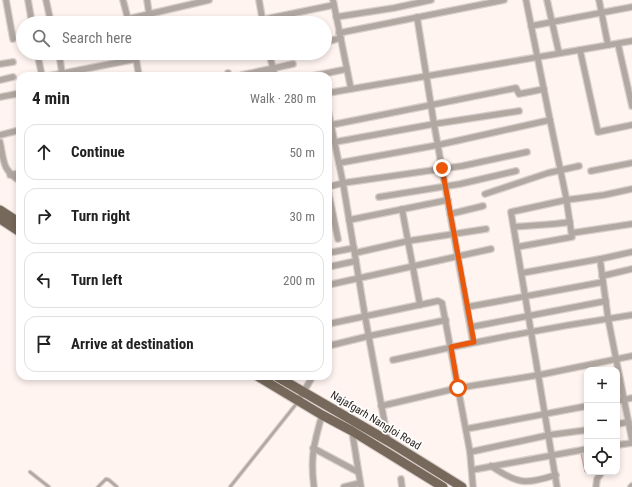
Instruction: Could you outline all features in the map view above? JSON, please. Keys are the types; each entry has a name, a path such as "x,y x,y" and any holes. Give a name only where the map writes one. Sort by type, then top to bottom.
{"main road":[{"path":"0,210 16,220"},
{"path":"0,219 16,229"},
{"name":"Najafgarh Nangloi Road","path":"264,380 352,431 443,487"},
{"name":"Najafgarh Nangloi Road","path":"283,380 388,441 462,487"}],"street":[{"path":"6,0 13,39"},
{"path":"28,0 31,16"},
{"path":"46,0 49,16"},
{"path":"123,0 128,16"},
{"path":"147,0 149,13"},
{"path":"142,16 209,0"},
{"path":"259,0 261,16"},
{"path":"336,16 394,8 430,0"},
{"path":"332,39 417,17 504,0"},
{"path":"517,247 571,238 572,233 526,0"},
{"path":"547,0 558,53"},
{"path":"599,0 608,45"},
{"path":"282,16 333,3 351,89"},
{"path":"531,26 632,7"},
{"path":"417,17 434,124 474,342"},
{"path":"332,92 426,75 632,41"},
{"path":"618,44 632,106"},
{"path":"580,50 598,132 632,125"},
{"path":"39,60 41,72"},
{"path":"60,60 62,72"},
{"path":"66,72 116,60"},
{"path":"138,60 139,72"},
{"path":"270,60 274,72"},
{"path":"0,64 13,62"},
{"path":"255,72 293,64"},
{"path":"332,72 347,69"},
{"path":"0,80 13,77"},
{"path":"332,125 516,88 519,94 544,89"},
{"path":"0,97 16,94"},
{"path":"335,142 434,124 519,111"},
{"path":"339,163 438,145 550,120"},
{"path":"332,129 343,183 388,441"},
{"path":"0,135 16,131"},
{"path":"0,142 6,170 16,179"},
{"path":"332,185 462,166 527,152"},
{"path":"591,171 632,163"},
{"path":"485,194 560,170 579,166"},
{"path":"378,197 445,185 460,184 516,171"},
{"path":"10,175 16,174"},
{"path":"558,487 512,212 566,200 604,195 632,189"},
{"path":"349,220 448,200"},
{"path":"450,214 483,206"},
{"path":"402,209 420,305"},
{"path":"332,210 338,239"},
{"path":"514,228 570,222"},
{"path":"572,233 632,224"},
{"path":"332,253 486,229"},
{"path":"332,284 491,249"},
{"path":"522,273 632,252"},
{"path":"600,259 608,318 625,399 632,442 620,445"},
{"path":"332,266 356,261"},
{"path":"467,307 526,296 602,279 632,269"},
{"path":"332,323 440,301 442,303 470,452 473,487"},
{"path":"471,327 606,301"},
{"path":"394,360 532,331 632,315"},
{"path":"332,345 446,320"},
{"path":"381,406 458,388 632,356"},
{"path":"298,401 311,380"},
{"path":"620,400 632,398"},
{"path":"466,429 584,406"},
{"path":"314,487 312,473 313,448 322,415"},
{"path":"620,424 629,422"},
{"path":"470,452 549,435 584,430"},
{"path":"344,487 360,485 352,431"},
{"path":"313,448 358,472"},
{"path":"472,470 552,454 584,449"},
{"path":"492,466 519,481 537,480 556,476"},
{"path":"596,487 597,479 600,475"},
{"path":"401,479 402,487"}],"lane":[{"path":"230,487 298,401"},
{"path":"30,472 48,487"},
{"path":"98,487 106,480 109,480 117,487"}],"building":[{"path":"581,454 584,454 584,468"}],"route":[{"path":"442,168 474,342 451,347 458,388"}]}
